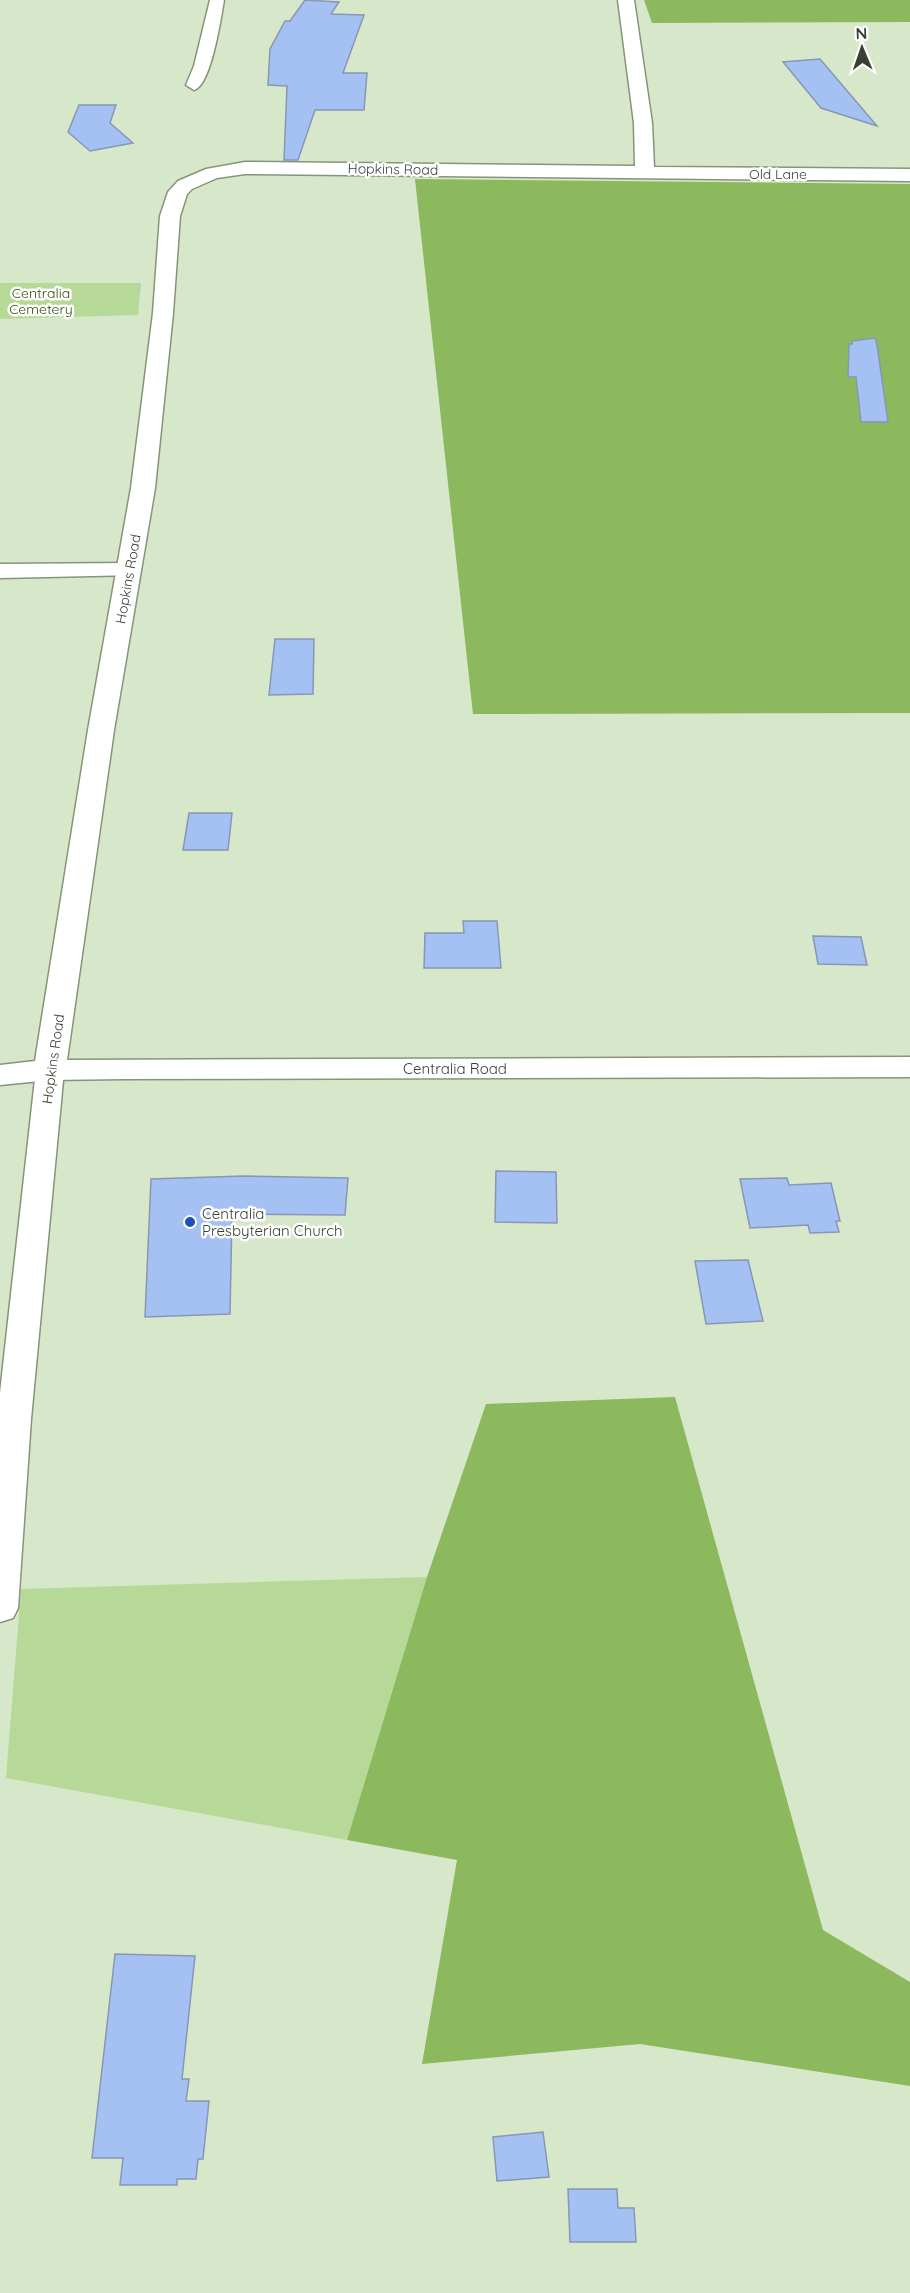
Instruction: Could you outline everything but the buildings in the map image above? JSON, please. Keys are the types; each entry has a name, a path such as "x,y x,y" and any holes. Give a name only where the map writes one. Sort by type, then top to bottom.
{"main road":[{"path":"626,0 643,123 645,173"},
{"name":"Hopkins Road","path":"50,1070 101,730 143,488 162,324 170,216 178,192 185,185 213,173 245,168 645,173"},
{"name":"Old Lane","path":"645,173 910,175"},
{"name":"Centralia Road","path":"0,1075 50,1070 910,1067"}],"street":[{"path":"194,85 202,66 217,0"},
{"path":"0,572 130,570"},
{"name":"Hopkins Road","path":"0,1608 14,1419 50,1070"}],"green space":[{"path":"644,0 910,0 910,22 652,23"},
{"path":"415,179 910,184 910,713 473,714"},
{"name":"Centralia Cemetery","path":"0,283 141,283 138,315 0,319"},
{"path":"675,1397 823,1930 910,1982 910,2086 640,2044 422,2064 457,1860 347,1840 427,1577 486,1404"},
{"path":"427,1577 347,1840 6,1778 21,1589"}],"place":[{"name":"Centralia Presbyterian Church","path":"190,1222"}]}
